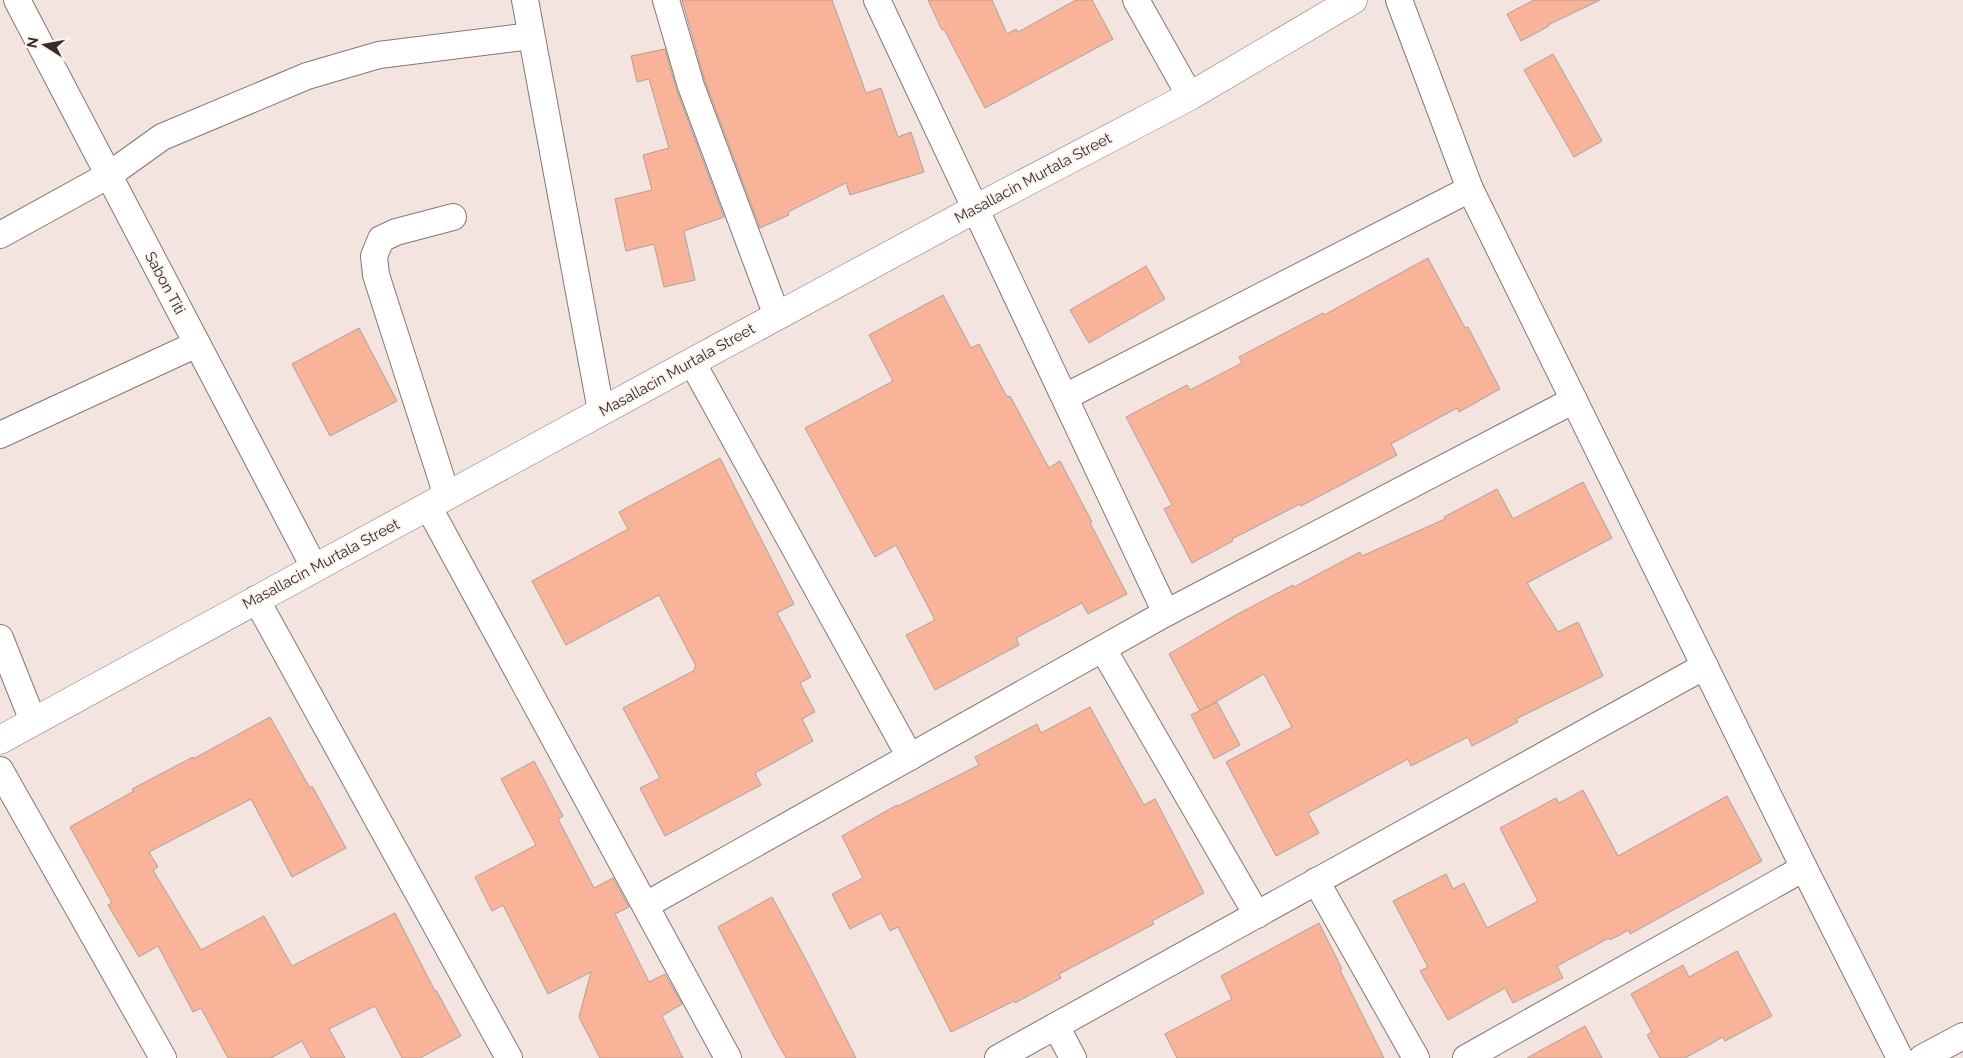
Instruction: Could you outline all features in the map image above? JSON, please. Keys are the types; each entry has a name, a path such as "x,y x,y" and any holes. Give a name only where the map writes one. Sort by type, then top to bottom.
{"street":[{"path":"0,4 9,0"},
{"name":"Sabon Titi","path":"17,0 314,567"},
{"path":"525,0 601,411"},
{"path":"666,0 691,86 777,316"},
{"path":"877,0 1166,613"},
{"path":"1136,0 1190,96"},
{"name":"Masallacin Murtala Street","path":"0,740 256,598 601,411 975,209 1190,96 1353,0"},
{"path":"1399,0 1470,188 1804,868 1900,1058"},
{"path":"0,235 109,176 162,137 307,76 379,55 531,36"},
{"path":"1065,397 1470,188"},
{"path":"453,217 396,232 381,239 374,256 376,275 438,501 646,905 728,1058"},
{"path":"0,435 197,344"},
{"path":"692,362 910,757"},
{"path":"646,905 1166,613 1574,400"},
{"path":"256,598 509,1058"},
{"path":"0,638 33,721"},
{"path":"1103,649 1257,915"},
{"path":"998,1058 1705,666"},
{"path":"0,770 164,1058"},
{"path":"1466,1058 1804,868"},
{"path":"1316,882 1416,1058"},
{"path":"1056,1026 1073,1058"},
{"path":"1922,1058 1963,1036"}],"building":[{"path":"682,0 832,0 866,93 881,88 898,137 911,132 924,172 850,195 846,183 788,212 789,215 760,228 705,81"},
{"path":"928,0 992,0 1007,34 1016,29 1018,32 1076,0 1092,0 1113,39 985,108 944,29 942,30"},
{"path":"1534,0 1600,0 1548,25 1521,41 1507,14"},
{"path":"665,49 677,91 724,217 684,231 695,280 664,287 654,244 626,251 615,199 652,190 643,155 669,148 649,79 637,82 631,56"},
{"path":"1553,54 1602,141 1574,157 1524,70"},
{"path":"1428,258 1465,328 1468,327 1500,389 1459,412 1457,408 1391,444 1397,455 1301,506 1300,504 1232,539 1233,541 1192,563 1164,509 1172,505 1126,417 1187,385 1190,390 1242,363 1239,357 1323,313 1324,315"},
{"path":"1146,266 1165,299 1089,343 1070,310"},
{"path":"943,295 971,348 979,344 1007,397 1010,396 1049,468 1060,461 1127,594 1088,614 1082,603 1016,638 1019,645 935,690 906,635 935,620 896,545 875,557 805,428 893,381 869,335"},
{"path":"359,328 397,401 330,436 292,364"},
{"path":"720,458 794,604 777,613 811,677 800,683 815,712 802,719 813,741 755,773 761,785 665,836 640,788 660,778 623,708 695,670 696,666 659,595 566,645 532,581 628,529 619,512"},
{"path":"1583,482 1612,538 1527,583 1558,632 1578,622 1603,676 1516,719 1518,722 1472,746 1468,737 1411,766 1408,759 1308,813 1319,833 1276,856 1226,762 1292,727 1264,674 1200,711 1169,654 1234,616 1293,585 1294,587 1360,552 1362,556 1445,519 1444,517 1497,489 1513,519"},
{"path":"1217,702 1240,745 1214,759 1191,715"},
{"path":"1090,707 1144,805 1155,799 1204,893 1152,921 1154,924 1059,974 1061,978 1015,1003 1014,1001 951,1032 898,927 890,931 881,913 850,929 832,894 863,878 842,836 897,805 979,765 975,757 1037,724 1041,733"},
{"path":"270,717 310,788 312,786 346,848 292,877 251,799 149,852 158,867 153,870 201,950 264,916 292,966 395,913 435,991 461,1036 420,1058 402,1058 375,1006 329,1029 345,1058 311,1058 302,1041 271,1058 228,1058 201,1008 193,1012 158,946 139,957 108,905 112,903 70,827 134,791 132,789 193,757 193,759"},
{"path":"534,761 563,816 558,819 594,888 613,878 629,907 615,914 649,982 665,974 682,1004 662,1016 683,1058 600,1058 579,1017 591,972 548,994 503,905 492,911 475,877 536,845 501,779"},
{"path":"1583,790 1618,856 1727,796 1762,861 1630,934 1629,930 1610,940 1609,938 1557,966 1563,978 1513,1003 1505,988 1448,1020 1420,971 1428,967 1393,901 1446,874 1453,889 1464,883 1487,928 1538,901 1500,828 1556,798 1559,803"},
{"path":"772,897 856,1058 786,1058 774,1037 718,927"},
{"path":"1319,923 1384,1058 1177,1058 1165,1034 1232,999 1221,976"},
{"path":"1737,951 1772,1016 1725,1041 1723,1037 1685,1058 1660,1058 1647,1035 1652,1032 1631,994 1683,965 1689,977"},
{"path":"1585,1026 1602,1058 1527,1058"}]}
